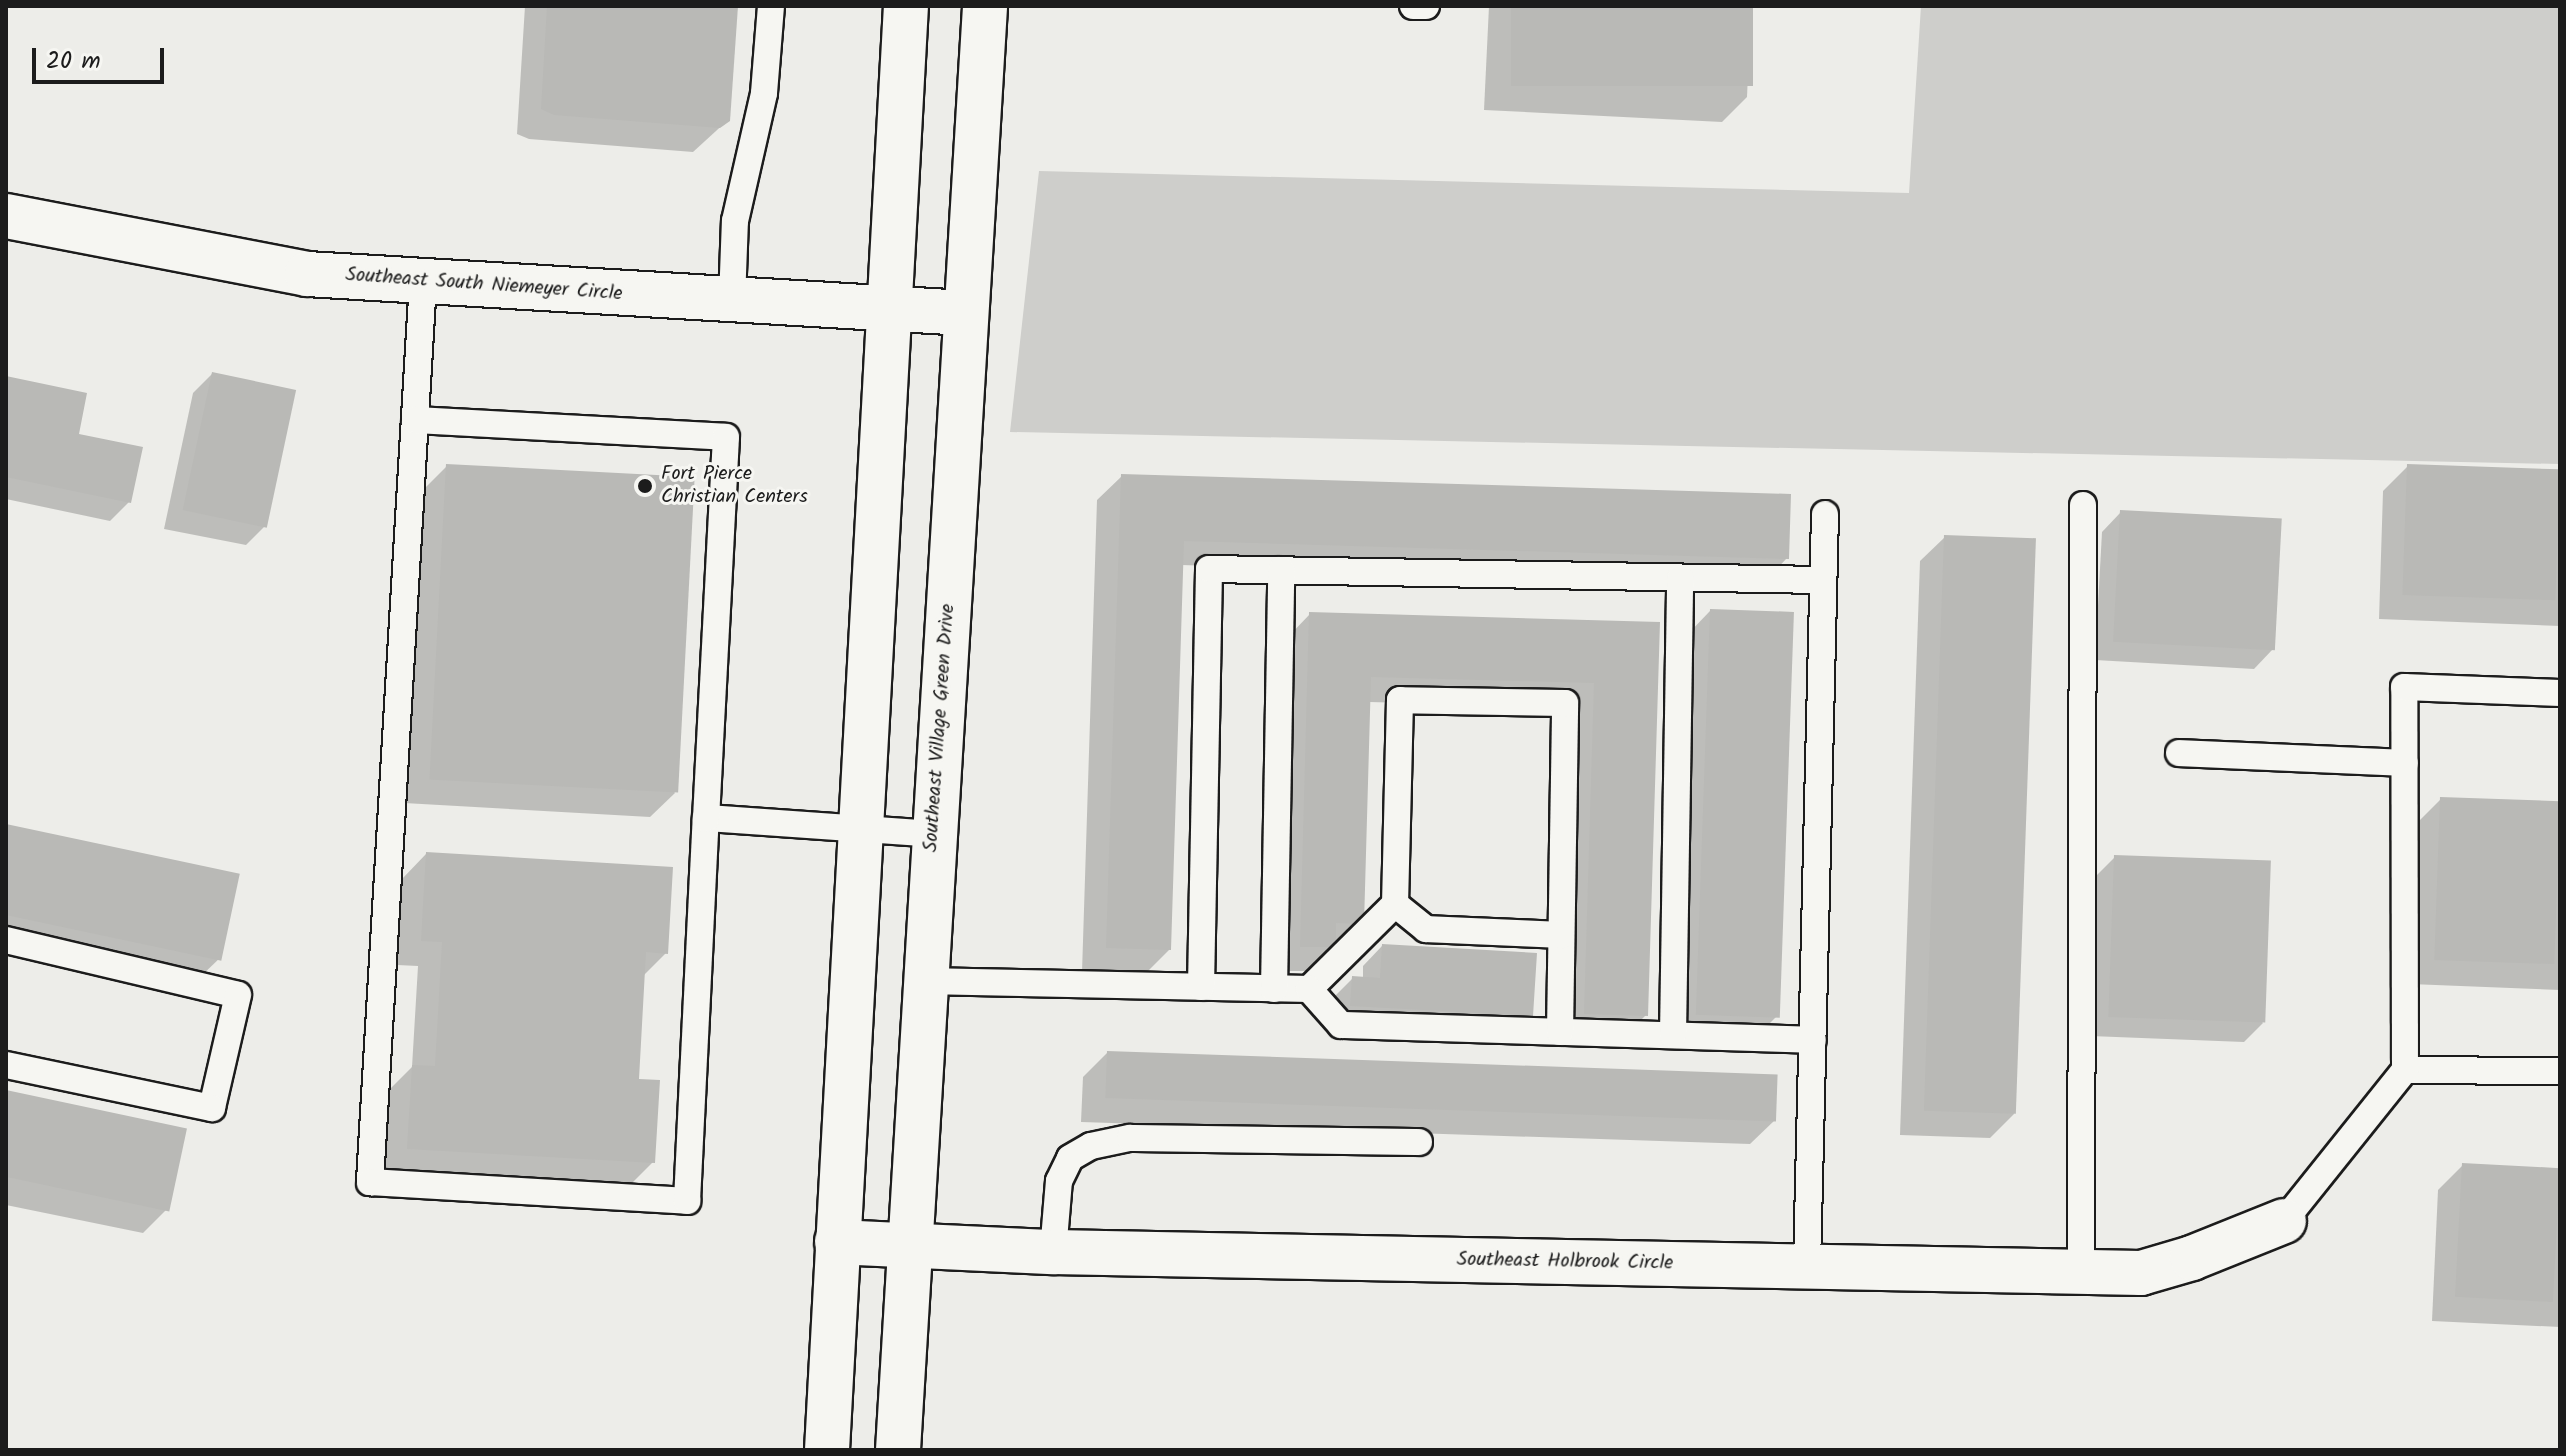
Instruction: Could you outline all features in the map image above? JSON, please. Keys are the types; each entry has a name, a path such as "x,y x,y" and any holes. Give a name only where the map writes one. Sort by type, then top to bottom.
{"street":[{"path":"827,1450 906,6"},
{"name":"Southeast Village Green Drive","path":"898,1450 985,6"},
{"name":"Southeast South Niemeyer Circle","path":"6,216 307,274 966,313"},
{"name":"Southeast Holbrook Circle","path":"837,1242 1053,1252 2141,1273 2192,1258 2284,1221"}],"lane":[{"path":"732,301 735,221 764,93 771,6"},
{"path":"1413,6 1426,6"},
{"path":"415,420 726,437 687,1201 370,1182 423,281"},
{"path":"2081,1272 2083,505"},
{"path":"1807,1266 1825,514"},
{"path":"1201,987 1209,569 1823,580"},
{"path":"1274,989 1281,570"},
{"path":"1673,1035 1680,578"},
{"path":"2284,1221 2405,1070 2404,687 2560,693"},
{"path":"925,981 1309,989 1395,904 1400,700 1565,703 1560,1032"},
{"path":"2179,753 2405,763"},
{"path":"706,818 934,834"},
{"path":"1395,904 1426,929 1561,935"},
{"path":"6,940 238,995 212,1108 6,1065"},
{"path":"1309,989 1341,1025 1813,1040"},
{"path":"2405,1070 2560,1071"},
{"path":"1053,1252 1059,1181 1070,1158 1091,1146 1130,1138 1419,1142"}],"shaded area":[{"path":"1921,6 2560,6 2560,464 1010,432 1039,171 1909,193"}],"building":[{"path":"547,6 738,6 730,121 720,128 554,115 541,109"},
{"path":"1511,6 1753,6 1753,86 1511,86"},
{"path":"212,372 296,390 267,528 183,510"},
{"path":"6,376 87,393 79,434 143,447 131,503 6,477"},
{"path":"446,464 695,477 678,793 429,780"},
{"path":"2407,464 2560,469 2555,600 2402,595"},
{"path":"1121,474 1791,494 1789,559 1184,541 1171,950 1106,948"},
{"path":"2120,510 2282,518 2275,650 2113,642"},
{"path":"1944,535 2036,538 2016,1114 1924,1111"},
{"path":"1710,609 1794,612 1780,1018 1696,1015"},
{"path":"1309,612 1660,622 1648,1016 1584,1014 1594,683 1371,677 1364,924 1336,923 1336,947 1300,947"},
{"path":"2440,797 2560,801 2554,964 2434,960"},
{"path":"6,824 240,874 221,961 6,915"},
{"path":"426,852 673,867 668,954 646,952 639,1079 660,1080 655,1163 407,1149 412,1065 435,1066 442,942 421,941"},
{"path":"2114,855 2271,860 2265,1022 2108,1017"},
{"path":"1382,944 1537,953 1533,1016 1350,1006 1352,976 1380,978"},
{"path":"1107,1051 1778,1074 1776,1121 1105,1098"},
{"path":"6,1090 187,1128 169,1212 6,1177"},
{"path":"2462,1163 2560,1168 2553,1302 2455,1297"}],"place":[{"name":"Fort Pierce Christian Centers","path":"645,486"}]}
